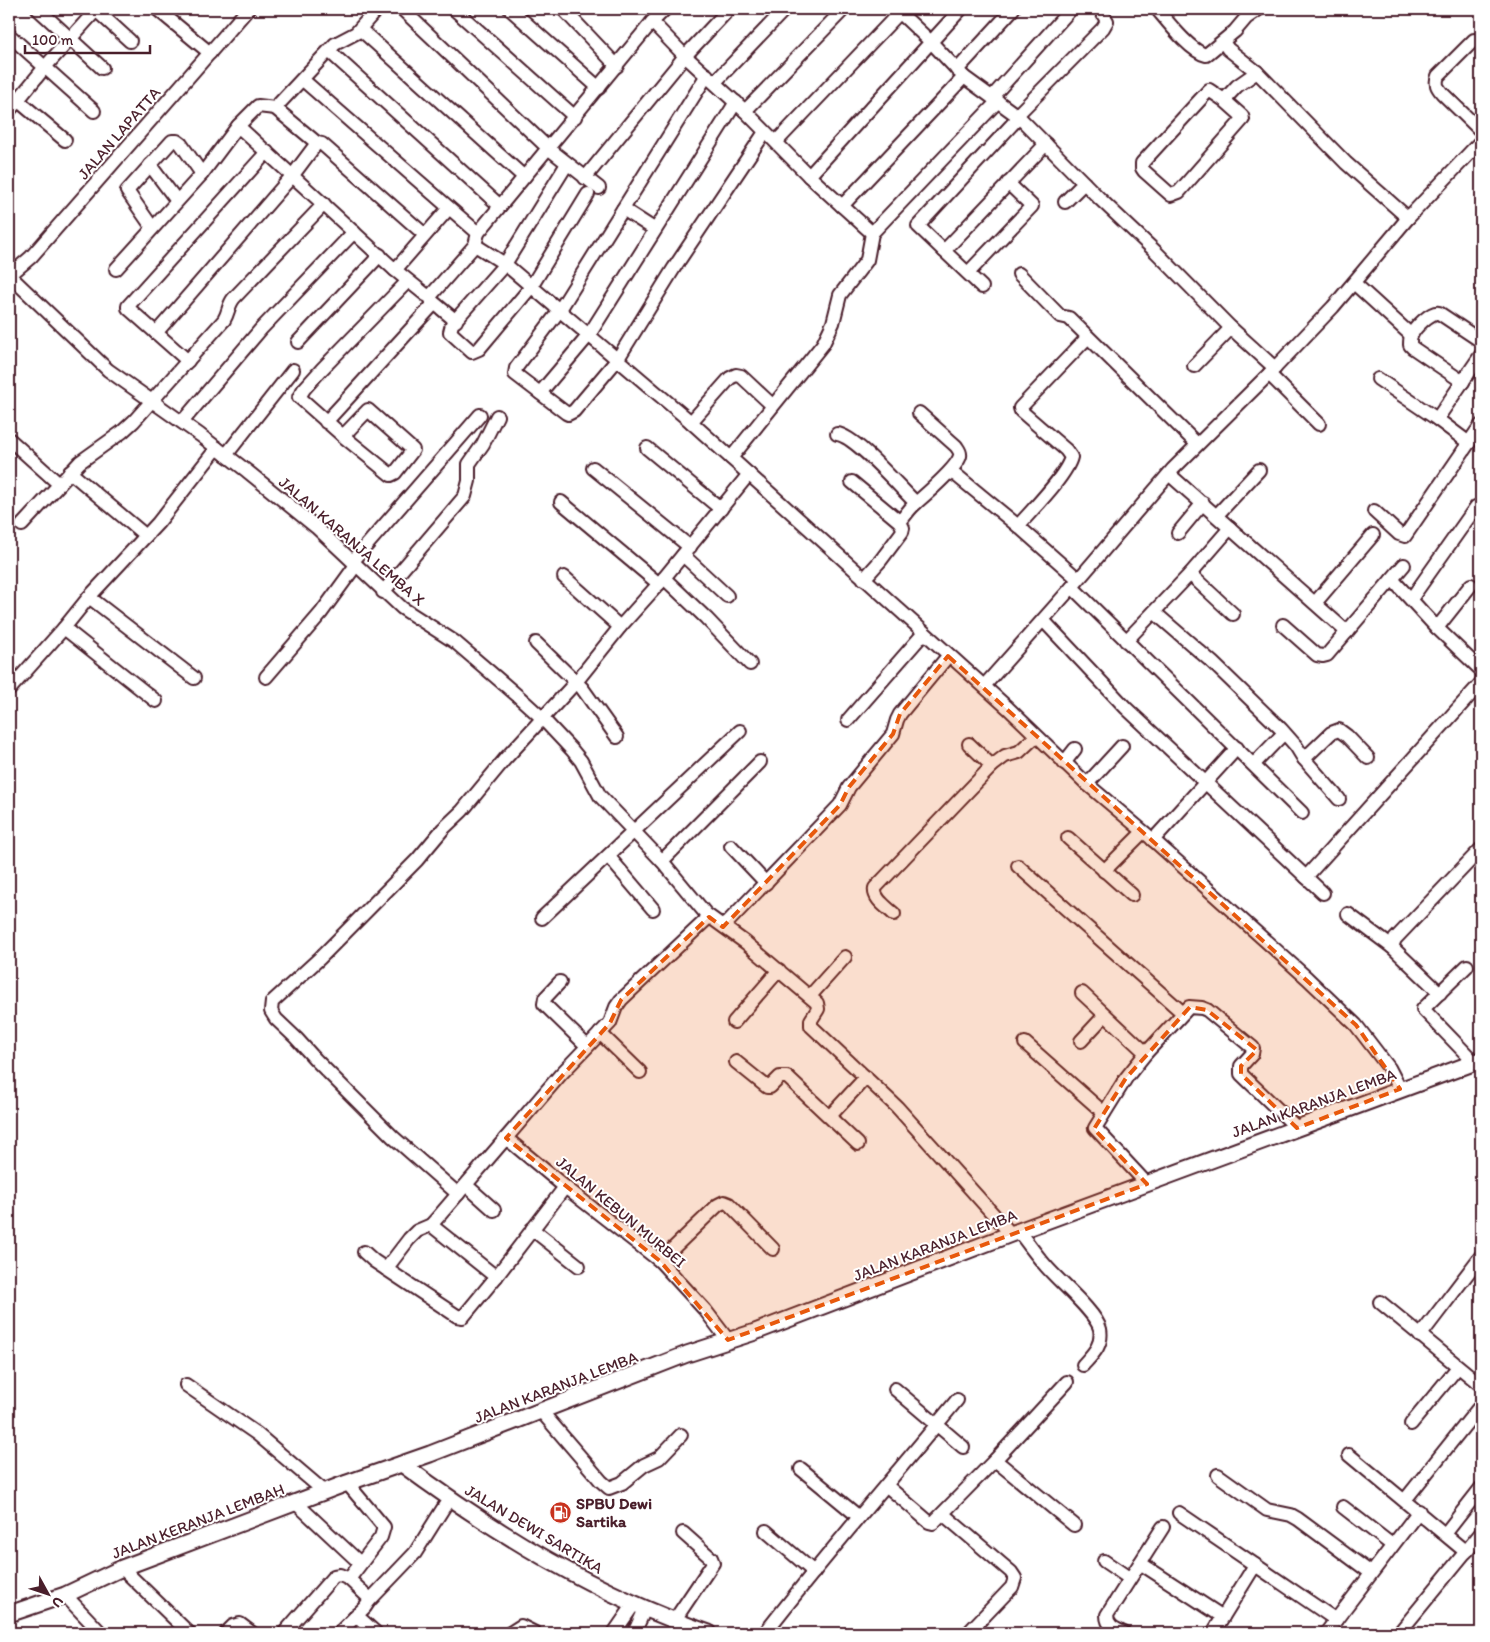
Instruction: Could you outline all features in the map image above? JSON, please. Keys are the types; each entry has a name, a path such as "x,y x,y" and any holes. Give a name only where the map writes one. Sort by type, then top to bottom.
{"main road":[{"name":"JALAN KARANJA LEMBA","path":"402,1464 728,1340 755,1332 1478,1061"},
{"path":"427,1483 430,1454"},
{"name":"JALAN KERANJA LEMBAH","path":"9,1614 65,1595 122,1568 402,1464"},
{"name":"JALAN DEWI SARTIKA","path":"402,1464 449,1498 554,1564 639,1606 709,1633"}],"street":[{"path":"38,9 102,68"},
{"path":"9,111 13,97 45,67 97,9 130,41"},
{"path":"156,9 210,52"},
{"name":"JALAN LAPATTA","path":"9,273 17,269 32,256 248,9"},
{"path":"275,108 339,41 356,33 377,9"},
{"path":"402,9 548,148 585,178 594,191 531,287 476,351 472,352 450,332 452,324 505,264 567,164"},
{"path":"454,9 574,118"},
{"path":"563,9 617,66"},
{"path":"326,422 432,306 430,298 433,293 475,246 478,233 652,22 665,9"},
{"path":"585,178 685,56 729,9"},
{"path":"765,132 674,268 617,360 570,414 566,413 515,374 515,370 559,311 623,209 711,79 785,9"},
{"path":"540,393 589,335 654,229 740,107 844,9"},
{"path":"810,176 961,9"},
{"path":"842,206 961,73 1014,9"},
{"path":"731,458 823,344 833,323 840,295 867,260 872,234 995,99 1071,9"},
{"path":"982,287 918,226 1018,116 1103,28 1107,21 1100,9"},
{"path":"1157,9 1182,37 1202,54 1208,54 1223,42 1246,18 1260,9"},
{"path":"777,141 900,10 961,73 1018,116 1156,252 1231,328 1320,424"},
{"path":"517,11 599,88"},
{"path":"652,22 685,56 765,132 777,141 810,176 872,234"},
{"path":"360,29 524,177"},
{"path":"9,35 94,111"},
{"path":"1474,40 1438,76 1436,81 1437,87 1442,93 1481,131"},
{"path":"1223,42 1228,49 1257,72 1346,163 1408,218"},
{"path":"329,51 500,206"},
{"path":"1224,100 1237,86 1257,72"},
{"path":"303,80 478,233"},
{"path":"1209,90 1224,100 1243,119 1179,192 1173,195 1170,194 1142,168 1143,160 1209,90"},
{"path":"13,97 65,140"},
{"path":"116,269 202,174 238,126 258,106 275,108 317,143 322,144 425,235"},
{"path":"238,126 395,270 456,321"},
{"path":"152,227 127,193 127,190 172,141 175,140 181,144 202,174"},
{"path":"984,686 1169,474 1334,307 1408,218 1481,141"},
{"path":"156,333 292,175 317,143"},
{"path":"944,251 1046,144"},
{"path":"188,360 128,306 267,152"},
{"path":"150,166 177,200"},
{"path":"968,273 1032,206 1008,183"},
{"path":"1065,202 1084,183"},
{"path":"22,525 70,472 92,453 122,432 152,401 224,320 229,304 234,298 324,204"},
{"path":"395,270 449,208"},
{"path":"623,209 654,229"},
{"path":"182,422 262,329 354,232"},
{"path":"475,246 505,264 691,422 948,656 984,686 1087,784 1307,978 1356,1025 1389,1068 1400,1089"},
{"path":"298,342 380,255"},
{"name":"JALAN KARANJA LEMBA X","path":"9,273 108,370 222,452 316,527 383,592 416,619 455,642 478,660 542,718 581,761 600,796 662,861 709,917 724,926 810,996"},
{"path":"1019,274 1060,316 1069,318 1197,444"},
{"path":"343,436 368,410 413,450 396,473 391,475 343,436 326,422 300,399 300,394 408,281"},
{"path":"1354,283 1411,335"},
{"path":"1463,382 1412,348 1410,345 1411,335 1430,314 1435,312 1481,341"},
{"path":"1194,366 1231,328"},
{"path":"1018,526 1071,460 1066,450 1021,411 1020,408 1088,337"},
{"path":"1437,419 1481,355"},
{"path":"9,690 89,597 222,452 293,370"},
{"path":"691,422 730,378 736,375 740,376 772,406"},
{"path":"1378,379 1469,443"},
{"path":"900,522 916,503 943,477 950,473 957,463 960,452 956,446 919,413"},
{"path":"266,677 321,613 354,563 480,414"},
{"path":"383,592 465,496 469,481 469,464 483,444 497,416"},
{"path":"1374,511 1399,534 1405,536 1481,425"},
{"path":"837,434 843,435 855,443 916,503"},
{"path":"9,439 58,484"},
{"path":"647,448 721,509"},
{"path":"593,468 686,551 727,596"},
{"path":"1217,515 1259,470"},
{"path":"70,472 146,536"},
{"path":"950,473 956,475 1018,526 1075,583 1126,641 1302,813"},
{"path":"494,1210 462,1190 398,1142 276,1019 270,1006 279,994 320,958 417,860 443,828 462,811 505,759 576,682 749,474"},
{"path":"1169,474 1347,632"},
{"path":"852,482 900,522 903,528 881,560 864,579"},
{"path":"561,502 706,618 750,664"},
{"path":"1178,533 1202,503"},
{"path":"1410,599 1476,507"},
{"path":"1126,641 1190,574 1230,528"},
{"path":"1315,603 1373,535"},
{"path":"1283,625 1320,656 1327,655 1404,565"},
{"path":"1190,574 1232,614"},
{"path":"564,577 620,627"},
{"path":"1392,579 1437,628 1481,670"},
{"path":"1437,628 1471,585"},
{"path":"89,597 194,678"},
{"path":"1154,612 1213,663 1284,733 1339,799"},
{"path":"1043,620 1126,708 1323,893"},
{"path":"64,628 156,701"},
{"path":"848,720 924,633"},
{"path":"536,643 576,682 617,737"},
{"path":"724,926 840,805 849,787 893,734 897,718 948,656"},
{"path":"1306,878 1481,683"},
{"path":"1304,759 1338,730 1347,736 1368,758"},
{"path":"542,918 740,731"},
{"path":"1254,764 1284,733"},
{"path":"894,914 876,897 874,893 875,888 992,766 1005,756 1020,752 1036,736"},
{"path":"969,744 992,766"},
{"path":"1087,784 1122,746"},
{"path":"1064,763 1075,748"},
{"path":"1104,871 1148,836 1205,782 1237,748"},
{"path":"662,861 760,762"},
{"path":"1068,838 1132,895"},
{"path":"731,846 766,884"},
{"path":"1392,947 1395,939 1481,849"},
{"path":"608,856 653,909"},
{"path":"1018,866 1182,1013"},
{"path":"1348,914 1392,947 1440,992"},
{"path":"386,1269 413,1235 431,1225 587,1046 610,1023 621,1000 709,917"},
{"path":"845,958 810,996 819,1006 810,1021 811,1026 901,1111 1095,1319 1100,1327 1100,1343 1095,1352 1083,1365"},
{"path":"1467,966 1423,1010 1478,1061"},
{"path":"734,1022 779,970"},
{"path":"560,982 545,998 544,1004 587,1046"},
{"path":"1082,993 1146,1052"},
{"path":"1147,1184 1095,1129 1123,1082 1146,1052 1182,1013 1191,1007 1205,1009 1253,1048 1253,1052 1241,1066 1241,1074 1297,1128"},
{"path":"1081,1041 1105,1015"},
{"path":"600,1033 640,1072"},
{"path":"1025,1043 1104,1113"},
{"path":"736,1062 767,1087 770,1087 780,1077 787,1077 858,1144"},
{"path":"830,1116 866,1077"},
{"name":"JALAN KEBUN MURBEI","path":"506,1138 660,1261 705,1310 728,1340"},
{"path":"364,1252 386,1269 459,1317 465,1315 496,1277 565,1186"},
{"path":"660,1261 718,1205 724,1202 729,1204 773,1249"},
{"path":"431,1225 496,1277"},
{"path":"532,1230 578,1266"},
{"path":"1420,1336 1481,1256"},
{"path":"1380,1302 1481,1385"},
{"path":"1411,1424 1458,1367"},
{"path":"887,1486 931,1523 934,1523 1067,1382"},
{"path":"186,1385 257,1434 325,1492"},
{"path":"895,1389 963,1447"},
{"path":"765,1633 859,1516 887,1486 957,1400"},
{"path":"1405,1500 1481,1405"},
{"path":"541,1411 609,1488 622,1483 644,1465 659,1458 681,1435"},
{"path":"1349,1455 1445,1534 1468,1550 1481,1556"},
{"path":"995,1460 1074,1525"},
{"path":"801,1469 859,1516"},
{"path":"1218,1475 1266,1510 1291,1515 1298,1519 1371,1573"},
{"path":"347,1483 384,1527 381,1537 349,1579"},
{"path":"1445,1534 1481,1488"},
{"path":"339,1633 415,1553 449,1498"},
{"path":"296,1503 360,1563"},
{"path":"1343,1507 1392,1545"},
{"path":"1326,1633 1418,1512"},
{"path":"1179,1513 1336,1620"},
{"path":"943,1514 1011,1572 1015,1578 1012,1587 968,1633"},
{"path":"1124,1633 1108,1623 1107,1615 1163,1527"},
{"path":"766,1531 814,1572"},
{"path":"674,1621 713,1563 711,1558 684,1533"},
{"path":"1399,1633 1481,1533"},
{"path":"1104,1561 1129,1578"},
{"path":"1140,1562 1224,1617"},
{"path":"1213,1633 1255,1565"},
{"path":"122,1568 180,1630"},
{"path":"284,1633 334,1576 340,1575 349,1579 369,1600"},
{"path":"65,1595 101,1633"},
{"path":"614,1633 639,1606"},
{"path":"634,1633 639,1606"},
{"path":"356,1615 376,1633"},
{"path":"226,1633 233,1626 240,1624 252,1633"},
{"path":"510,1633 521,1626 534,1633"}],"highlighted area":[{"path":"948,656 1356,1025 1400,1089 1297,1128 1241,1074 1241,1066 1257,1050 1207,1010 1190,1007 1126,1078 1094,1129 1147,1184 728,1340 660,1261 506,1138 610,1023 621,1000 709,917 723,927 840,805 849,787 893,734 900,714"}],"place":[{"name":"SPBU Dewi Sartika","path":"560,1512"}]}
